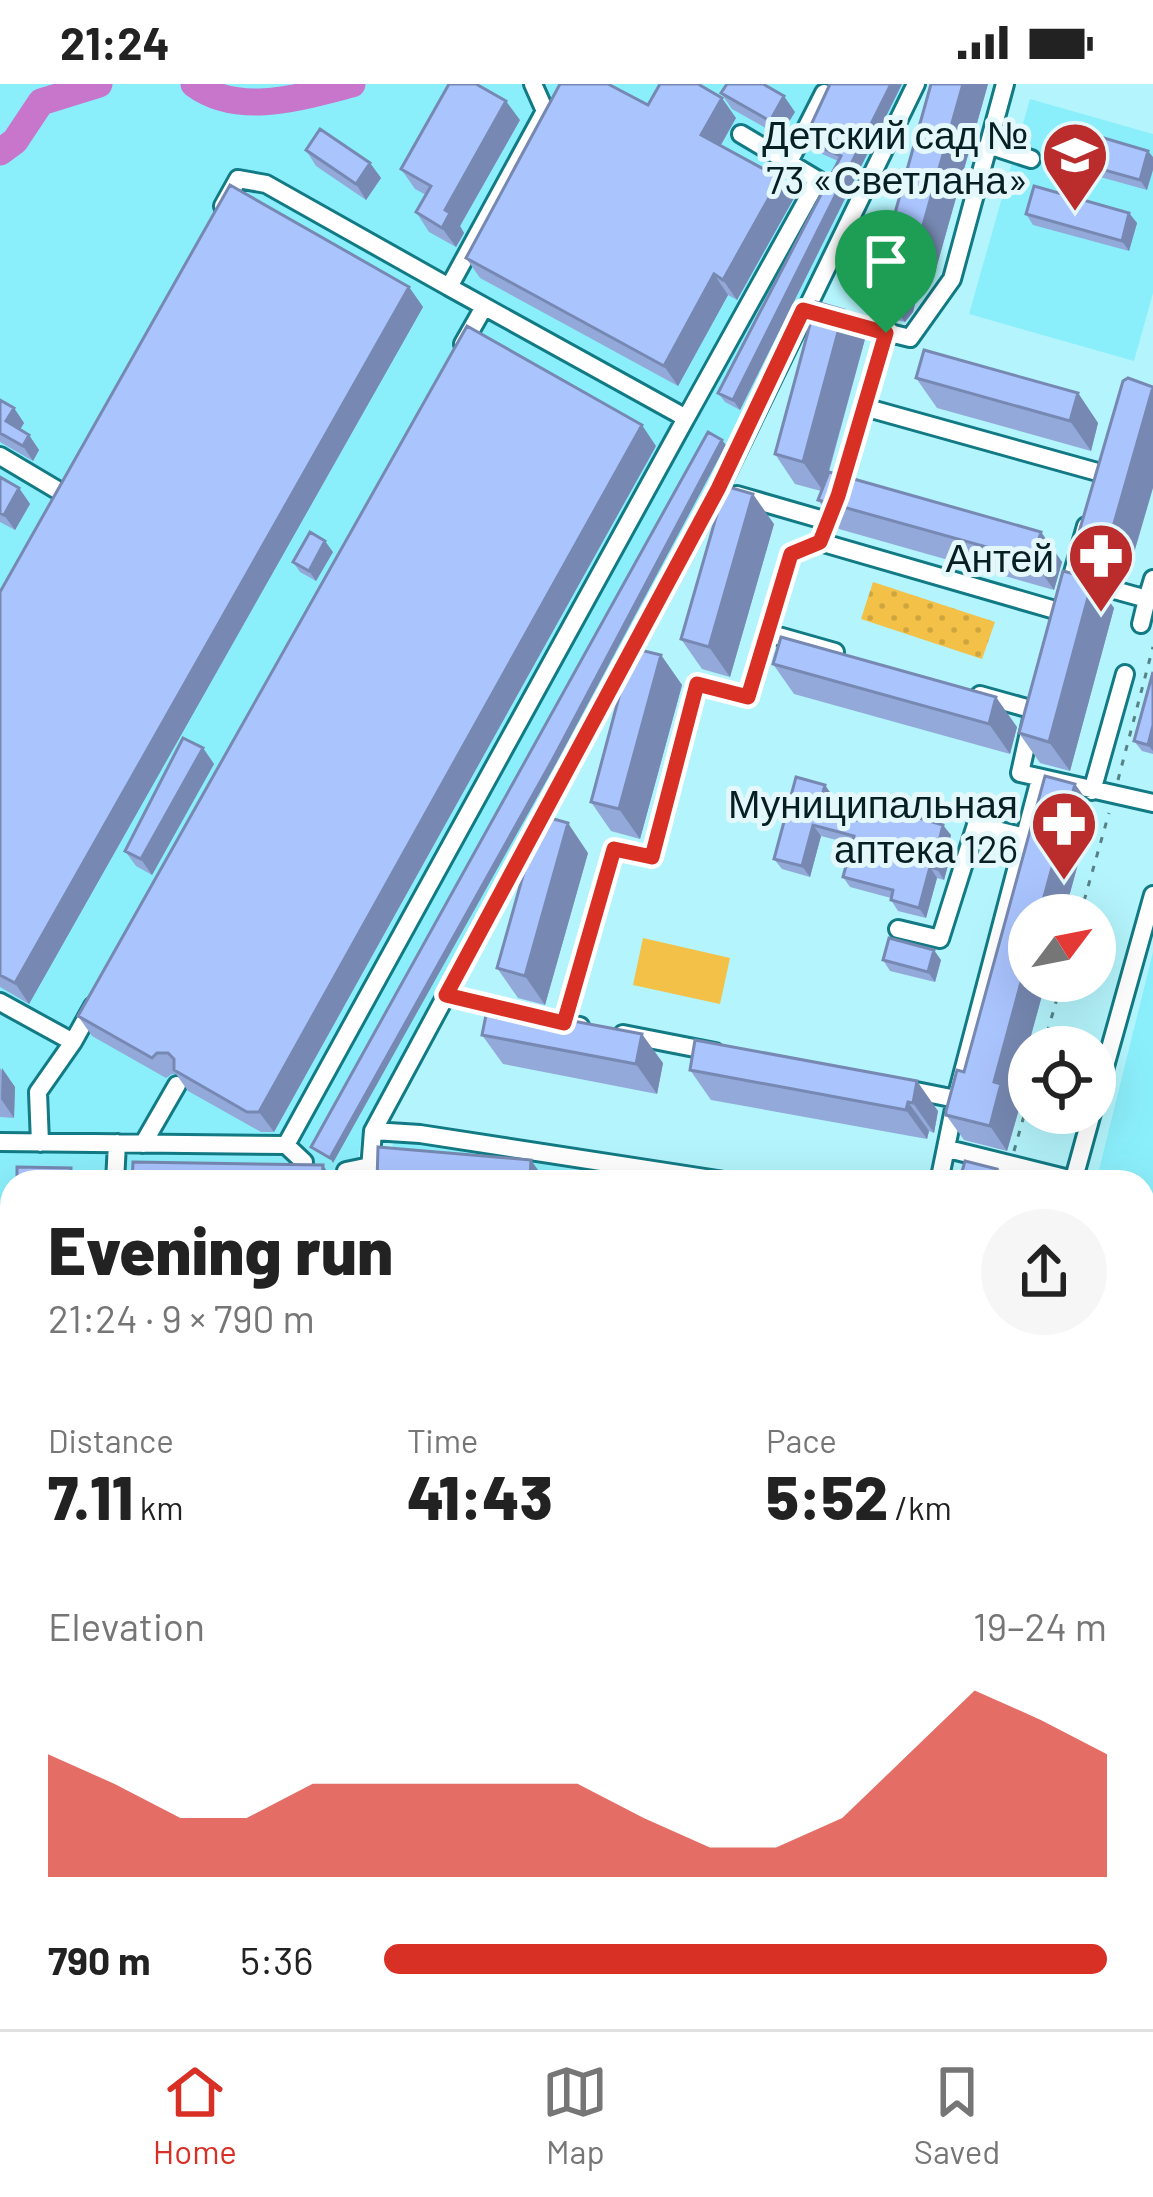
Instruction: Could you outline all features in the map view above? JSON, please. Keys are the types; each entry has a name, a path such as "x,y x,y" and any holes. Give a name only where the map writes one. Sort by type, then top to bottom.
{"street":[{"path":"449,287 545,111 533,84"},
{"path":"369,1170 373,1132 718,489 916,84"},
{"path":"803,310 910,338 952,279 1005,84"},
{"path":"789,163 824,93"},
{"path":"286,1145 818,180 741,134"},
{"path":"988,146 1031,159"},
{"path":"214,221 238,179 266,184 686,418"},
{"path":"450,368 484,307"},
{"path":"820,542 886,333"},
{"path":"864,406 1101,472"},
{"path":"1095,494 1106,452"},
{"path":"0,456 58,490"},
{"path":"46,513 70,470"},
{"path":"718,489 827,521"},
{"path":"1056,631 1089,515"},
{"path":"564,1023 614,849 652,857 697,684 748,697 791,554 820,542 1062,612"},
{"path":"1071,578 1147,599"},
{"path":"1141,624 1153,579"},
{"path":"768,633 857,659"},
{"path":"1092,791 1125,674"},
{"path":"968,691 1034,710"},
{"path":"1040,691 1020,773 1153,803"},
{"path":"942,1170 956,1099 1040,778"},
{"path":"898,929 940,939 976,825 1025,837"},
{"path":"1116,1027 1153,895"},
{"path":"40,1142 38,1092 107,981"},
{"path":"446,995 525,1013"},
{"path":"0,1002 73,1042"},
{"path":"544,1018 725,1054"},
{"path":"143,1144 177,1084"},
{"path":"887,1085 956,1099"},
{"path":"373,1132 420,1134 653,1170"},
{"path":"1076,1170 1086,1134"},
{"path":"0,1142 286,1145 304,1162"},
{"path":"116,1170 117,1143"},
{"path":"948,1149 1027,1170"}],"path":[{"path":"1010,1166 1019,1134"}],"shaded area":[{"path":"0,84 922,84 720,487 361,1141 357,1170 0,1170"},
{"name":"Детский сад № 73 «Светлана»","path":"1030,99 1153,134 1153,293 1134,361 969,314"},
{"path":"873,582 995,622 982,659 861,619"},
{"path":"643,938 730,958 720,1004 633,985"},
{"path":"1153,952 1153,1170 1099,1170 1108,1134 1116,1134 1116,1101"},
{"path":"394,1138 595,1170 388,1170"}],"building":[{"path":"449,84 476,84 506,101 445,210 450,213 442,228 416,212 431,186 401,169"},
{"path":"560,84 608,84 648,105 660,84 698,84 722,98 701,135 780,178 723,280 714,274 664,366 466,258"},
{"path":"727,84 763,84 784,96 770,121 721,93"},
{"path":"830,84 891,84 733,400 718,393 841,156 804,140"},
{"path":"931,84 963,84 914,257 903,254 895,286 887,297 863,290 875,246 885,249"},
{"path":"320,129 370,163 356,184 306,150"},
{"path":"1087,133 1148,151 1140,180 1079,163"},
{"path":"230,185 409,287 15,983 0,975 0,592"},
{"path":"1034,186 1129,213 1122,241 1026,214"},
{"path":"816,302 844,310 803,462 775,454"},
{"path":"467,326 642,425 259,1112 247,1112 174,1070 174,1059 168,1053 152,1058 78,1016"},
{"path":"924,350 1078,393 1070,421 916,378"},
{"path":"1128,378 1153,387 1107,548 1077,539 1123,381"},
{"path":"0,400 14,408 6,421 29,435 23,446 0,433"},
{"path":"708,432 722,440 554,757 330,1158 311,1147"},
{"path":"829,472 1041,532 1033,560 818,500"},
{"path":"0,477 19,488 4,515 0,513"},
{"path":"725,486 753,494 709,647 681,639"},
{"path":"310,532 325,541 309,571 293,562"},
{"path":"1063,571 1093,579 1049,742 1019,733"},
{"path":"781,637 996,697 989,724 773,664"},
{"path":"632,648 661,655 619,809 591,802"},
{"path":"1153,672 1153,725 1148,745 1134,741"},
{"path":"183,738 203,748 141,859 125,851"},
{"path":"1045,776 1075,784 1045,894 1013,894"},
{"path":"796,777 825,785 818,810 856,820 863,794 893,802 891,810 943,825 937,869 930,867 919,908 891,900 893,890 843,877 854,836 813,825 802,866 774,859"},
{"path":"540,815 568,823 525,976 497,968"},
{"path":"1008,911 1008,1002 1016,1002 994,1082 1001,1084 990,1126 946,1115 957,1070 964,1072"},
{"path":"889,938 934,950 928,972 883,960"},
{"path":"488,1005 642,1034 636,1064 482,1035"},
{"path":"695,1040 917,1081 913,1103 908,1102 906,1110 690,1070"},
{"path":"378,1147 531,1160 531,1170 377,1170"},
{"path":"965,1161 997,1169 997,1170 962,1170"},
{"path":"133,1162 323,1165 323,1170 133,1170"},
{"path":"17,1167 71,1168 71,1170"}],"waterway":[{"path":"0,152 15,141 41,102 99,84"},
{"path":"194,84 230,100 250,102 352,84"}],"place":[{"name":"Детский сад № 73 «Светлана»","path":"1075,214"},
{"name":"Антей","path":"1101,615"},
{"name":"Муниципальная аптека 126","path":"1064,883"}],"route":[{"path":"803,310 886,333 838,496 820,542 791,554 748,697 697,684 652,857 614,849 564,1023 446,995 718,489 803,310"}]}
